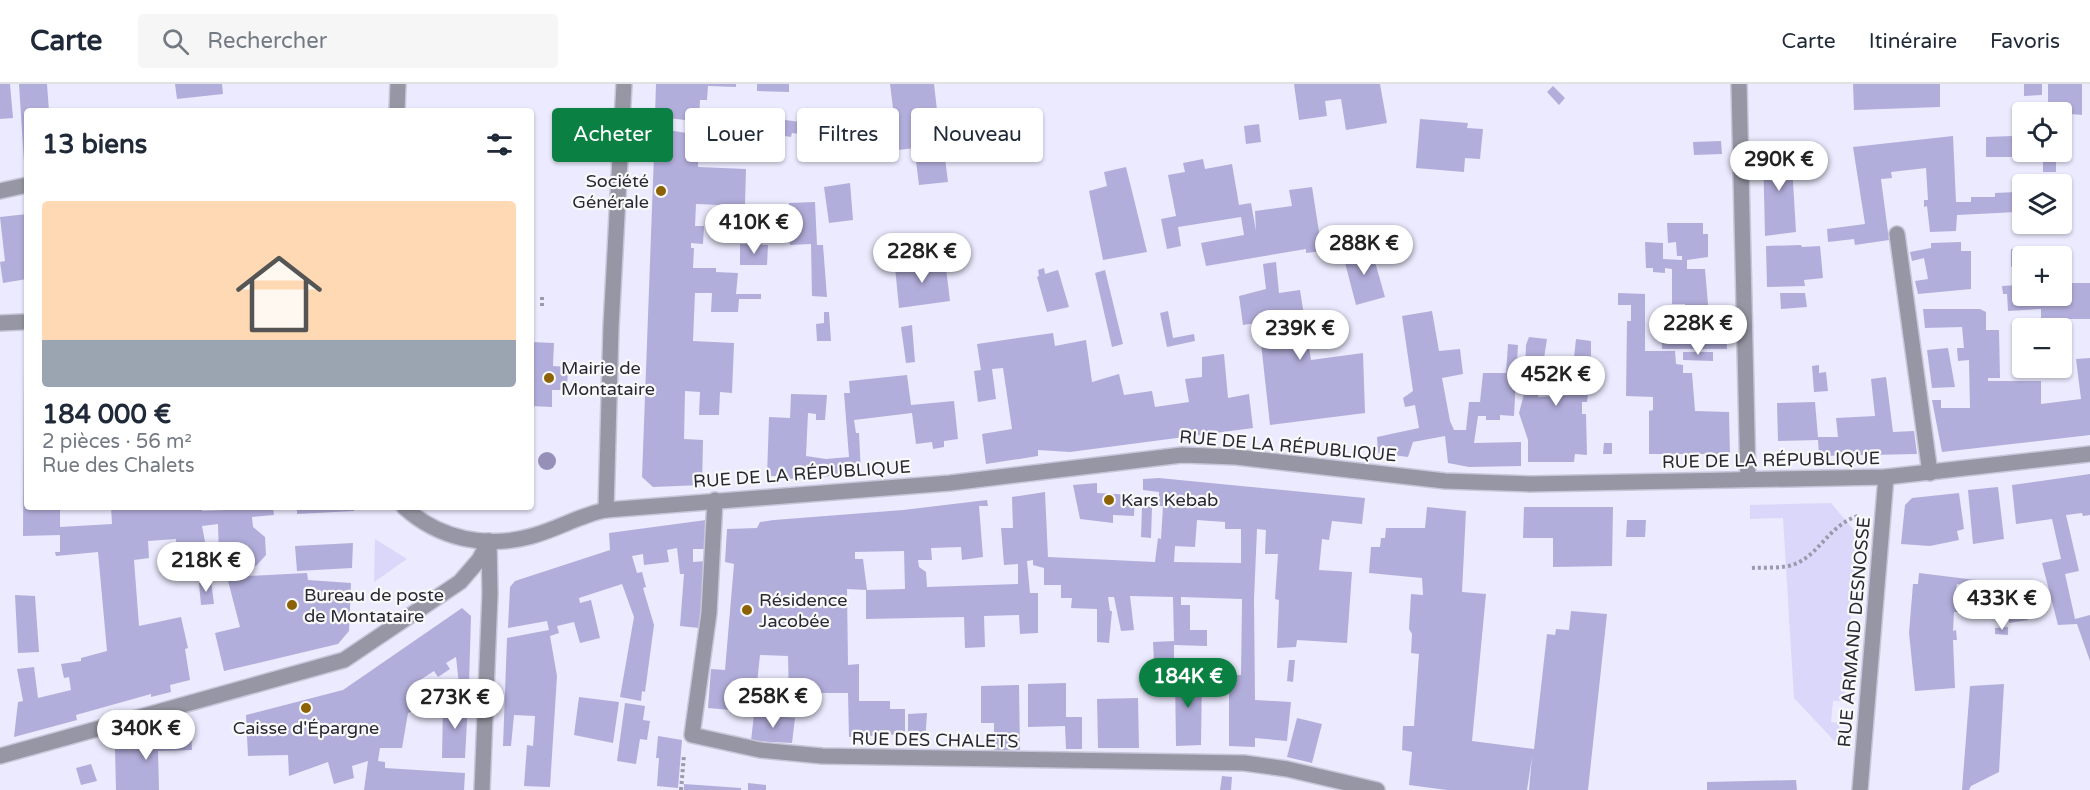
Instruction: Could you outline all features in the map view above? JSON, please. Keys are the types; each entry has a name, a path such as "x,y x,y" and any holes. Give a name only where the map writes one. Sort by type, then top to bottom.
{"street":[{"path":"397,108 398,84"},
{"path":"606,510 611,327 624,84"},
{"path":"1739,84 1748,479"},
{"path":"0,191 24,186"},
{"path":"1897,234 1930,473"},
{"path":"0,323 22,322"},
{"name":"RUE DE LA RÉPUBLIQUE","path":"408,510 430,525 460,539 489,541 533,536 586,514 606,510 950,483 1182,455 1236,457 1475,483 1605,484 1886,477 2090,454"},
{"name":"RUE ARMAND DESNOSSE","path":"1860,790 1886,477"},
{"path":"692,735 709,613 715,500"},
{"path":"0,756 344,660 460,582 479,560 489,541"},
{"path":"482,790 490,594 489,541"},
{"name":"RUE DES CHALETS","path":"692,735 760,750 812,756 1244,763 1279,768 1377,790"}],"path":[{"path":"542,294 542,306"},
{"path":"1752,568 1796,564 1840,524 1858,516"},
{"path":"681,790 685,749 692,735"}],"shaded area":[{"path":"1831,503 1858,535 1844,701 1833,701 1831,722 1839,723 1841,748 1794,698 1783,518 1750,519 1750,505"},
{"path":"375,539 407,559 374,582"}],"building":[{"path":"0,84 10,84 13,118 0,119"},
{"path":"19,84 47,84 49,108 24,108 24,162"},
{"path":"175,84 222,84 223,94 177,99"},
{"path":"656,84 736,84 736,87 708,86 707,100 700,100 700,108 685,108 685,120 673,118 673,108 655,108"},
{"path":"757,84 789,84 789,92 757,91"},
{"path":"890,84 934,84 937,108 911,108 911,148 899,150 899,108 893,108"},
{"path":"1294,84 1380,84 1387,123 1346,130 1341,99 1325,101 1327,116 1299,120"},
{"path":"1853,84 1940,84 1940,107 1854,110"},
{"path":"2024,84 2042,84 2042,95 2024,96"},
{"path":"2048,84 2082,84 2082,115 2072,114 2072,102 2048,102"},
{"path":"1553,86 1565,98 1559,105 1547,92"},
{"path":"1420,119 1468,123 1467,128 1483,129 1480,159 1465,158 1464,172 1416,168"},
{"path":"785,120 797,122 797,134 792,133 791,137 785,136"},
{"path":"1259,124 1261,142 1246,144 1244,126"},
{"path":"673,131 685,133 685,162 698,162 698,167 746,169 745,206 696,204 695,226 704,226 703,244 691,243 691,248 694,248 693,268 716,268 716,272 738,273 736,294 761,294 761,299 739,299 738,312 711,312 712,293 695,293 693,341 734,343 732,393 720,392 719,415 699,415 700,392 685,391 684,439 703,440 702,485 653,487 642,477 654,162 673,162"},
{"path":"1953,136 1956,202 1971,202 1971,197 1995,197 1995,193 2012,192 2012,212 1957,215 1956,231 1930,232 1927,206 1924,207 1924,200 1928,200 1926,168 1891,172 1892,178 1881,179 1889,240 1855,245 1854,239 1828,242 1827,229 1865,224 1853,147"},
{"path":"2012,136 2012,157 1986,157 1986,137"},
{"path":"1721,141 1722,154 1694,155 1693,142"},
{"path":"1791,148 1796,232 1765,236 1763,149"},
{"path":"1203,159 1205,169 1232,164 1239,205 1251,203 1256,231 1255,211 1292,206 1289,190 1312,187 1322,251 1306,253 1306,249 1206,266 1201,243 1244,235 1241,217 1178,227 1181,246 1167,249 1161,219 1176,216 1168,175 1185,172 1183,163"},
{"path":"916,162 946,162 948,182 919,185"},
{"path":"2043,162 2056,162 2056,172 2043,172"},
{"path":"1126,167 1147,252 1103,260 1089,191 1107,186 1104,172"},
{"path":"850,183 853,220 829,223 824,187"},
{"path":"815,202 817,245 823,245 827,297 812,296 811,244 790,245 789,203"},
{"path":"24,214 24,280 3,283 0,262 5,261 0,217"},
{"path":"1667,223 1703,223 1703,234 1708,234 1708,257 1687,260 1687,269 1705,269 1709,316 1685,316 1685,304 1672,304 1672,269 1665,268 1665,273 1653,272 1653,268 1646,268 1645,242 1663,243 1663,259 1682,260 1682,256 1677,256 1676,242 1668,243"},
{"path":"1961,242 1961,251 1971,251 1971,289 1918,294 1915,281 1928,279 1924,258 1912,261 1910,252 1931,248 1931,243"},
{"path":"740,244 768,245 767,265 740,265"},
{"path":"1801,245 1802,247 1820,246 1823,278 1804,280 1805,286 1767,287 1766,246"},
{"path":"1371,248 1385,297 1356,305 1343,255"},
{"path":"945,260 950,301 899,308 895,267"},
{"path":"1276,262 1279,293 1300,290 1311,360 1363,353 1365,413 1270,425 1259,325 1286,321 1285,319 1243,325 1239,296 1266,289 1263,264"},
{"path":"1044,268 1045,274 1058,270 1069,307 1047,312 1037,277 1039,276 1038,270"},
{"path":"1105,270 1123,344 1112,347 1095,273"},
{"path":"2072,283 2090,283 2090,319 2041,318 2041,309 2008,311 2007,294 2003,294 2002,286 2012,285 2012,306 2072,306"},
{"path":"1618,293 1645,294 1645,351 1675,351 1676,364 1683,365 1683,373 1692,373 1695,411 1729,412 1730,454 1649,454 1649,411 1653,410 1653,397 1626,396 1627,321 1631,321 1631,305 1618,305"},
{"path":"1780,293 1805,293 1807,307 1781,309"},
{"path":"1923,309 1980,309 1986,312 1986,330 1999,330 2000,378 1988,378 1988,381 2041,381 2041,404 2081,399 2076,359 2090,358 2090,435 1942,452 1932,400 1941,400 1941,408 1970,408 1969,360 1958,361 1957,348 1964,348 1962,327 1925,328"},
{"path":"1168,311 1173,338 1194,334 1195,341 1167,347 1160,313"},
{"path":"1432,311 1439,351 1460,349 1463,374 1442,378 1450,421 1454,430 1466,430 1469,402 1480,402 1483,373 1506,373 1508,344 1518,345 1514,416 1500,415 1500,420 1486,420 1486,416 1478,416 1474,443 1521,442 1521,466 1469,467 1448,463 1445,436 1413,442 1408,457 1378,453 1377,437 1419,428 1415,405 1405,407 1403,398 1413,391 1402,316"},
{"path":"824,312 829,312 831,341 817,341 816,324 824,323"},
{"path":"912,325 915,362 906,363 901,327"},
{"path":"1661,326 1726,326 1727,349 1662,349"},
{"path":"1053,333 1055,346 1086,340 1092,382 1119,374 1124,395 1152,391 1155,407 1189,402 1185,379 1202,377 1202,357 1224,354 1228,398 1249,394 1253,428 1070,452 1038,450 1038,456 986,464 982,434 1012,429 1003,368 992,369 996,399 978,402 974,371 981,370 977,344"},
{"path":"1529,337 1547,339 1538,397 1570,395 1576,339 1591,341 1591,367 1600,369 1598,380 1590,380 1587,402 1582,402 1582,414 1586,414 1587,455 1575,454 1574,462 1528,462 1528,440 1519,413 1524,394 1526,345"},
{"name":"Mairie de Montataire","path":"534,342 554,343 553,366 568,367 567,390 552,390 552,407 534,406"},
{"path":"1948,348 1955,387 1932,388 1927,350"},
{"path":"1683,352 1713,352 1713,361 1683,360"},
{"path":"24,365 24,510 60,510 60,527 112,524 111,510 273,510 274,515 252,517 253,527 265,537 266,555 256,566 238,567 232,562 228,567 219,559 218,524 202,526 212,578 195,579 191,544 176,544 176,539 148,541 149,558 134,560 139,626 181,617 188,648 185,649 190,680 170,685 171,692 151,697 151,694 76,715 77,720 14,737 18,702 23,701 17,669 34,667 38,698 71,690 69,677 64,678 61,664 81,661 81,658 107,651 98,552 56,556 55,552 60,552 60,535 23,536"},
{"path":"1819,365 1819,373 1826,372 1828,391 1814,392 1812,366"},
{"path":"907,375 911,405 954,401 958,439 944,441 944,447 933,449 932,442 916,444 912,413 854,420 856,433 859,433 861,474 787,479 787,476 767,476 769,417 790,418 791,394 827,395 825,420 816,420 816,414 808,413 806,456 826,459 849,457 844,393 850,393 849,381"},
{"path":"1886,377 1893,432 1914,431 1917,454 1819,456 1818,440 1778,441 1777,403 1815,402 1818,437 1838,437 1836,418 1875,416 1871,379"},
{"path":"1604,443 1612,443 1612,454 1603,454"},
{"path":"2090,474 2090,515 2083,516 2082,513 2066,515 2079,571 2065,574 2075,619 2090,615 2090,661 2077,624 2058,625 2042,563 2061,559 2052,519 2016,524 2012,485"},
{"path":"1159,478 1365,498 1362,524 1332,521 1329,540 1322,539 1319,570 1352,572 1347,643 1297,640 1296,647 1277,648 1279,600 1275,599 1278,554 1265,554 1266,530 1257,529 1254,599 1255,700 1291,702 1287,741 1255,738 1255,747 1229,746 1229,675 1241,675 1242,599 1181,597 1181,605 1190,605 1190,630 1207,630 1207,646 1174,645 1174,661 1154,662 1153,642 1174,641 1173,597 1130,596 1134,630 1121,631 1114,597 1108,597 1110,611 1112,611 1109,643 1097,642 1097,609 1071,608 1072,598 1061,598 1061,585 1044,585 1044,568 1033,565 1033,560 1027,561 1030,593 1038,593 1038,633 1020,634 1019,615 984,616 985,647 965,648 964,617 866,619 866,590 847,589 848,665 859,664 859,701 890,701 890,709 905,709 905,734 849,737 848,693 809,693 809,701 789,701 788,656 760,655 754,712 708,708 711,669 725,670 734,564 725,562 727,529 757,528 760,522 774,520 903,510 987,500 988,506 979,506 983,557 962,560 961,547 931,548 932,560 918,560 919,567 926,572 927,587 1018,584 1018,564 1004,565 1001,528 1013,528 1012,497 1045,492 1048,557 1155,562 1158,538 1161,539 1163,506 1159,506 1159,492 1143,490 1143,479","holes":["1197,520 1225,522 1225,529 1241,529 1241,563 1174,562 1175,546 1195,547","904,551 905,589 867,590 863,559 855,559 855,552"]},
{"path":"1097,483 1097,493 1135,495 1134,516 1113,515 1113,523 1080,519 1073,485"},
{"path":"1998,487 2004,539 1973,544 1968,490"},
{"path":"1959,493 1964,529 1957,531 1959,540 1930,546 1901,544 1905,505 1912,498"},
{"path":"1142,506 1152,506 1151,538 1141,537"},
{"path":"1427,507 1466,511 1462,592 1486,594 1472,741 1534,749 1547,634 1555,635 1556,629 1569,630 1571,611 1607,614 1588,790 1529,790 1532,757 1527,790 1447,790 1409,785 1412,752 1402,750 1403,726 1414,726 1419,654 1411,653 1412,634 1409,629 1411,594 1423,595 1422,578 1369,573 1371,547 1380,547 1381,538 1385,538 1386,528 1425,528"},
{"path":"1524,507 1613,507 1612,566 1553,567 1553,538 1523,538"},
{"path":"297,510 354,510 354,511 297,514"},
{"path":"706,520 706,549 693,549 693,562 706,561 699,628 680,626 684,574 680,574 677,548 667,550 669,562 644,565 643,554 632,556 637,573 642,572 646,587 643,588 654,625 645,692 642,691 641,701 620,697 634,617 622,584 579,598 580,603 591,600 600,638 580,643 574,622 557,626 559,633 550,636 557,676 550,787 524,786 527,745 533,746 535,716 514,715 511,746 503,746 507,638 549,630 547,621 508,628 510,587 515,581 610,550 609,533"},
{"path":"1627,520 1646,520 1645,537 1626,537"},
{"path":"353,543 352,568 297,571 295,546"},
{"name":"Bureau de poste de Montataire","path":"307,573 308,580 351,583 349,631 338,644 224,671 215,633 240,627 227,577"},
{"path":"1919,573 1976,580 1976,586 1957,584 1955,598 1962,598 1960,612 1954,612 1953,631 1956,630 1957,640 1953,640 1955,688 1915,691 1909,633 1913,584 1918,584"},
{"path":"211,581 214,604 201,605 199,583"},
{"path":"2022,585 2028,620 2009,623 2003,588"},
{"path":"15,595 35,596 39,652 18,653"},
{"path":"462,608 471,616 469,685 459,684 456,657 446,663 450,669 438,677 434,671 414,684 422,708 408,713 402,748 380,748 378,761 385,762 385,768 465,773 464,790 364,790 368,761 352,766 354,778 334,784 328,762 289,776 288,755 248,756 246,715 343,690"},
{"path":"2008,627 2008,635 1995,634 1995,628"},
{"path":"1289,660 1295,660 1293,682 1287,681"},
{"path":"1202,673 1201,745 1176,746 1175,674"},
{"path":"1066,683 1066,717 1082,717 1082,749 1066,749 1065,726 1028,727 1028,684"},
{"path":"2004,684 1999,772 1971,786 1969,790 1962,790 1970,686"},
{"path":"1019,685 1020,750 994,750 994,723 981,723 981,686"},
{"path":"579,697 619,702 613,743 574,735"},
{"path":"1138,698 1139,748 1098,748 1097,699"},
{"path":"468,702 465,758 442,758 443,704"},
{"path":"625,703 645,706 643,720 650,721 647,740 640,739 636,764 617,761"},
{"path":"927,713 925,743 908,741 908,714"},
{"path":"754,714 795,718 792,743 751,741"},
{"path":"1297,718 1322,724 1312,763 1287,757"},
{"path":"191,730 192,750 158,751 159,790 116,790 115,749"},
{"path":"658,736 682,740 678,788 657,786"},
{"path":"91,764 97,781 81,785 76,768"},
{"path":"1222,776 1232,777 1231,790 1220,790"},
{"path":"1796,780 1797,790 1707,790 1707,782"},
{"path":"748,783 766,785 766,790 748,790"},
{"path":"684,784 741,788 741,790 684,790"}],"place":[{"name":"Société Générale","path":"661,191"},
{"name":"Mairie de Montataire","path":"549,378"},
{"name":"Kars Kebab","path":"1109,500"},
{"name":"Bureau de poste de Montataire","path":"292,605"},
{"name":"Résidence Jacobée","path":"747,610"},
{"name":"Caisse d'Épargne","path":"306,708"}]}
